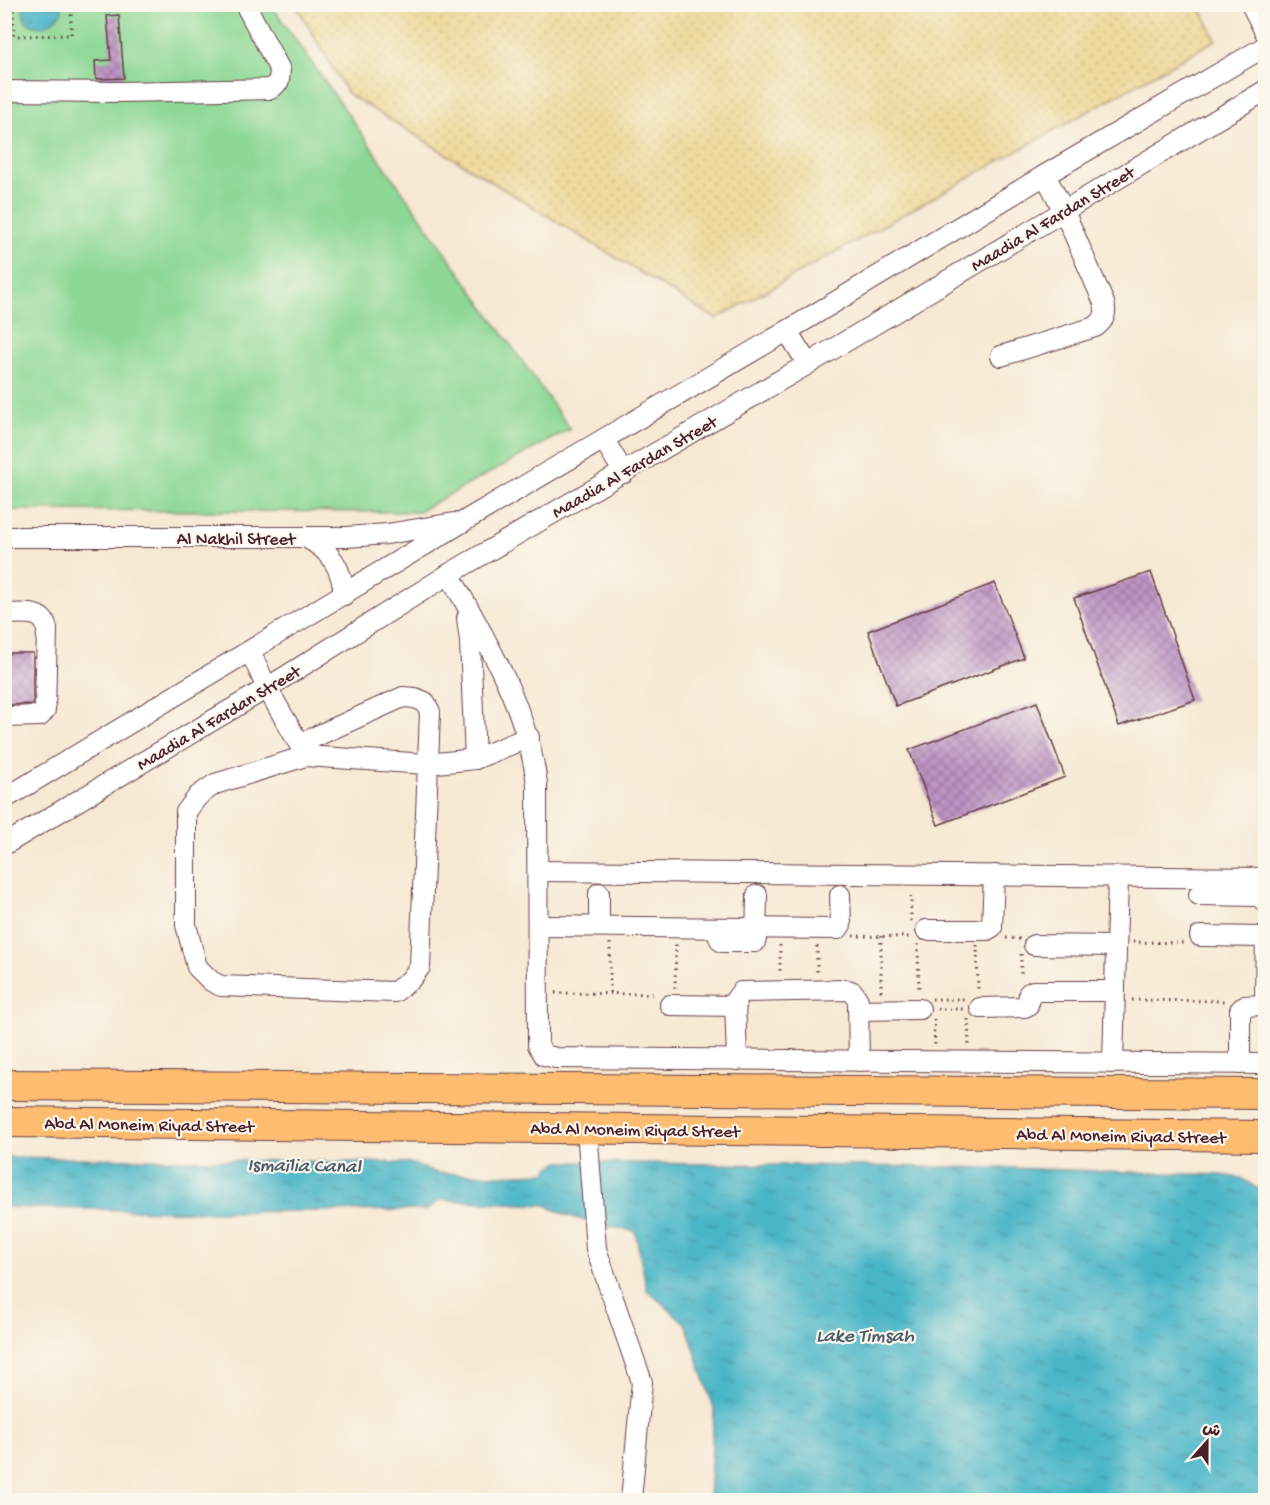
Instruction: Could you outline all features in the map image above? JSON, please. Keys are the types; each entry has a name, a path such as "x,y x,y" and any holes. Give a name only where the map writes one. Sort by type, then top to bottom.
{"highway":[{"name":"Abd Al Moneim Riyad Street","path":"4,1085 1266,1094"},
{"path":"515,1128 516,1088"},
{"name":"Abd Al Moneim Riyad Street","path":"4,1122 1266,1136"}],"street":[{"path":"4,92 271,89 279,81 280,70 245,4"},
{"path":"1251,4 1266,34"},
{"name":"Maadia Al Fardan Street","path":"4,799 344,596 465,520 604,440 1045,175 1266,46"},
{"name":"Maadia Al Fardan Street","path":"4,845 267,688 449,574 808,364 1266,90"},
{"path":"1001,356 1095,327 1105,317 1104,303 1064,211 1045,175"},
{"path":"788,331 808,364"},
{"path":"604,440 624,473"},
{"name":"Al Nakhil Street","path":"4,537 307,538 387,534 465,520"},
{"path":"307,538 320,545 331,555 340,574 344,596"},
{"path":"449,574 511,693 528,736 537,784 538,1045 544,1055 550,1057 737,1060 1266,1064"},
{"path":"464,601 470,641 475,759"},
{"path":"4,614 37,615 45,621 47,630 45,710 40,716 4,717"},
{"path":"250,651 267,688 303,750"},
{"path":"403,697 425,702 430,712 428,764 420,967 410,980 395,992 221,986 211,981 196,967 186,925 186,812 198,796 215,784 303,750 403,697"},
{"path":"303,750 428,764 475,759 528,736"},
{"path":"538,871 1266,878"},
{"path":"918,935 987,930 992,927 994,875"},
{"path":"1113,1063 1118,877"},
{"path":"599,893 604,926"},
{"path":"756,928 757,895"},
{"path":"538,926 840,928 840,895"},
{"path":"1199,895 1259,896 1266,903"},
{"path":"1200,936 1265,935 1264,1004 1242,1007 1239,1012 1240,1064"},
{"path":"1034,945 1116,946"},
{"path":"737,1060 735,1000 741,992 848,990 853,992 858,1005 859,1061"},
{"path":"975,1005 1025,1008 1028,1005 1029,993 1033,991 1115,995"},
{"path":"669,998 736,1006"},
{"path":"858,1005 927,1003"},
{"path":"587,1129 596,1249 642,1382 631,1500"}],"path":[{"path":"13,4 14,36 71,35 71,4"},
{"path":"110,4 111,15"},
{"path":"911,896 935,1061"},
{"path":"604,926 610,994"},
{"path":"538,993 669,998 676,927"},
{"path":"780,929 780,990"},
{"path":"817,929 817,990"},
{"path":"858,1005 881,1000 881,936"},
{"path":"969,1062 975,1005 977,938"},
{"path":"1115,995 1231,1002 1242,1007"},
{"path":"927,1003 967,999 975,1005"},
{"path":"927,1003 975,1005"}],"green space":[{"path":"5,5 271,5 570,429 418,512 5,510"}],"sand":[{"path":"1198,4 1216,40 716,319 348,94 296,5"}],"water":[{"path":"26,5 61,5 62,11 50,23 35,26 25,20 23,11"},
{"name":"Lake Timsah","path":"5,1157 410,1163 437,1173 492,1175 545,1173 559,1162 1009,1168 1221,1175 1241,1178 1265,1193 1265,1500 709,1500 714,1409 686,1324 647,1290 635,1231 577,1218 546,1205 441,1200 426,1210 213,1212 5,1207"}],"building":[{"path":"119,15 124,78 96,79 95,61 111,60 107,16"},
{"path":"1151,572 1195,700 1119,726 1074,598"},
{"path":"995,583 1024,658 896,706 868,631"},
{"path":"4,653 33,653 33,704 4,705"},
{"path":"1037,702 1065,777 938,825 909,750"}],"water label":[{"name":"Ismaïlia Canal","path":"304,1164"}]}
